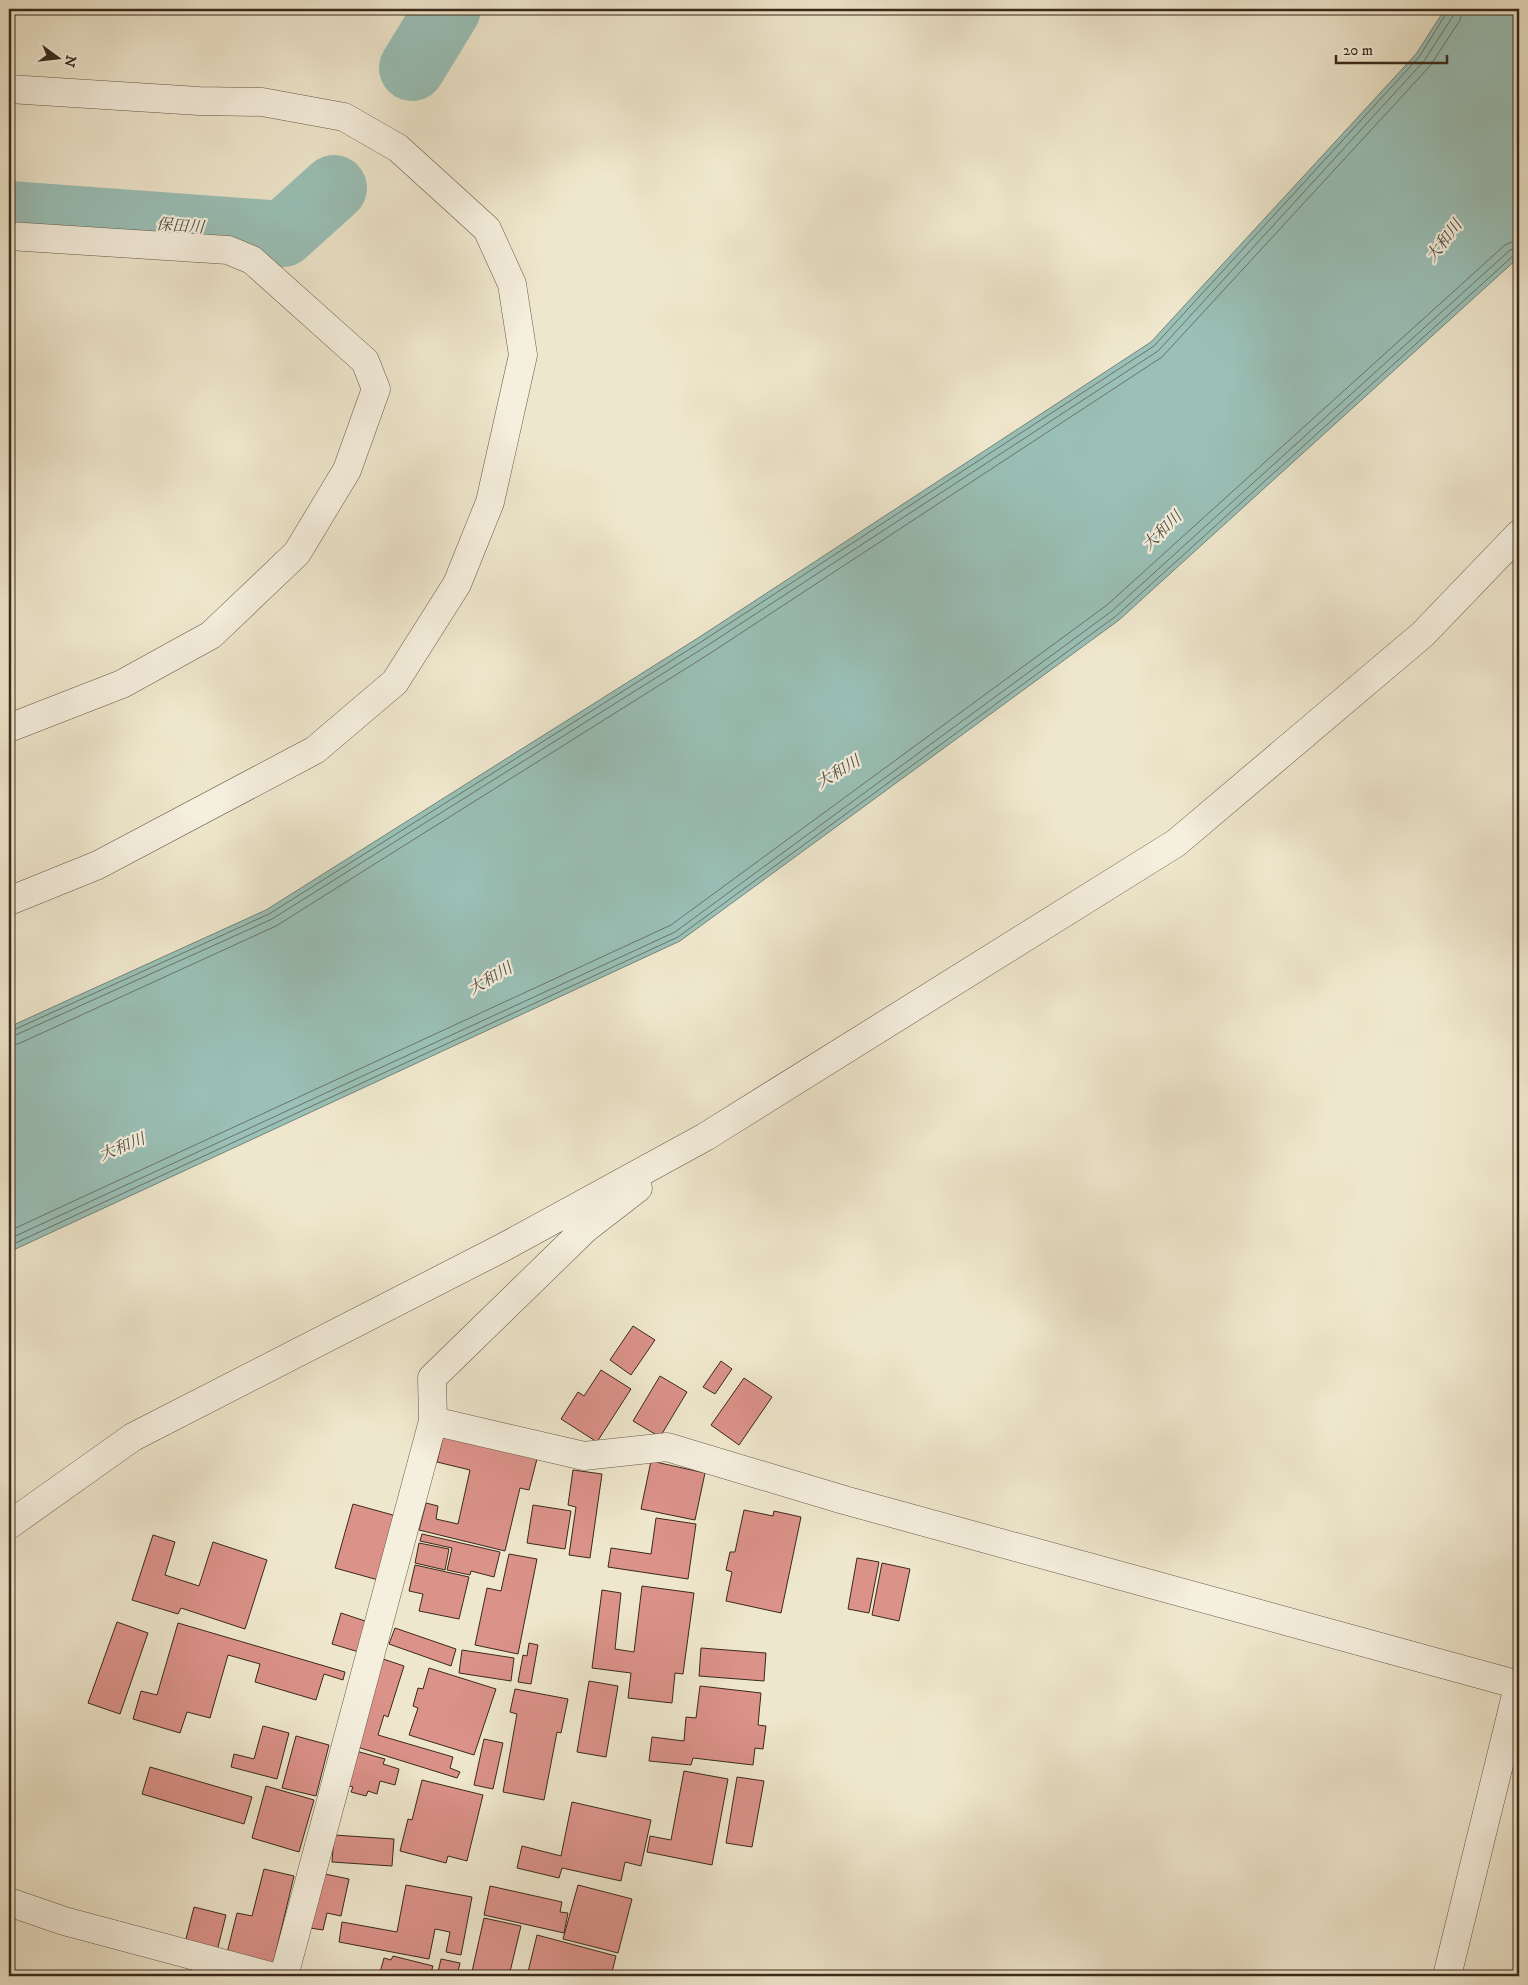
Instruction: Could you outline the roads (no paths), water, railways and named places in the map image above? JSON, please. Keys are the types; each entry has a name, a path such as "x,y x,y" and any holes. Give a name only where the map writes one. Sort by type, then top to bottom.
{"street":[{"path":"9,88 199,101 262,102 344,117 398,148 487,229 512,284 523,354 490,502 457,584 395,682 315,750 98,864 9,901"},
{"path":"9,236 228,250 252,260 365,361 376,388 347,470 297,553 211,635 122,684 9,728"},
{"path":"9,1525 133,1438 502,1248 705,1136 1176,843 1423,634 1519,534"},
{"path":"284,1976 432,1421 432,1378 585,1229 705,1136"},
{"path":"432,1421 584,1456 667,1447 844,1500 1519,1685 1447,1976"},
{"path":"9,1902 64,1921 270,1976"}],"water":[{"name":"大和川","path":"1445,9 1519,9 1519,257 1119,620 680,941 9,1252 9,1027 266,910 698,638 1151,342 1416,54"}],"waterway":[{"name":"保田川","path":"412,68 448,9"},
{"name":"保田川","path":"9,214 283,234 334,188"}]}
